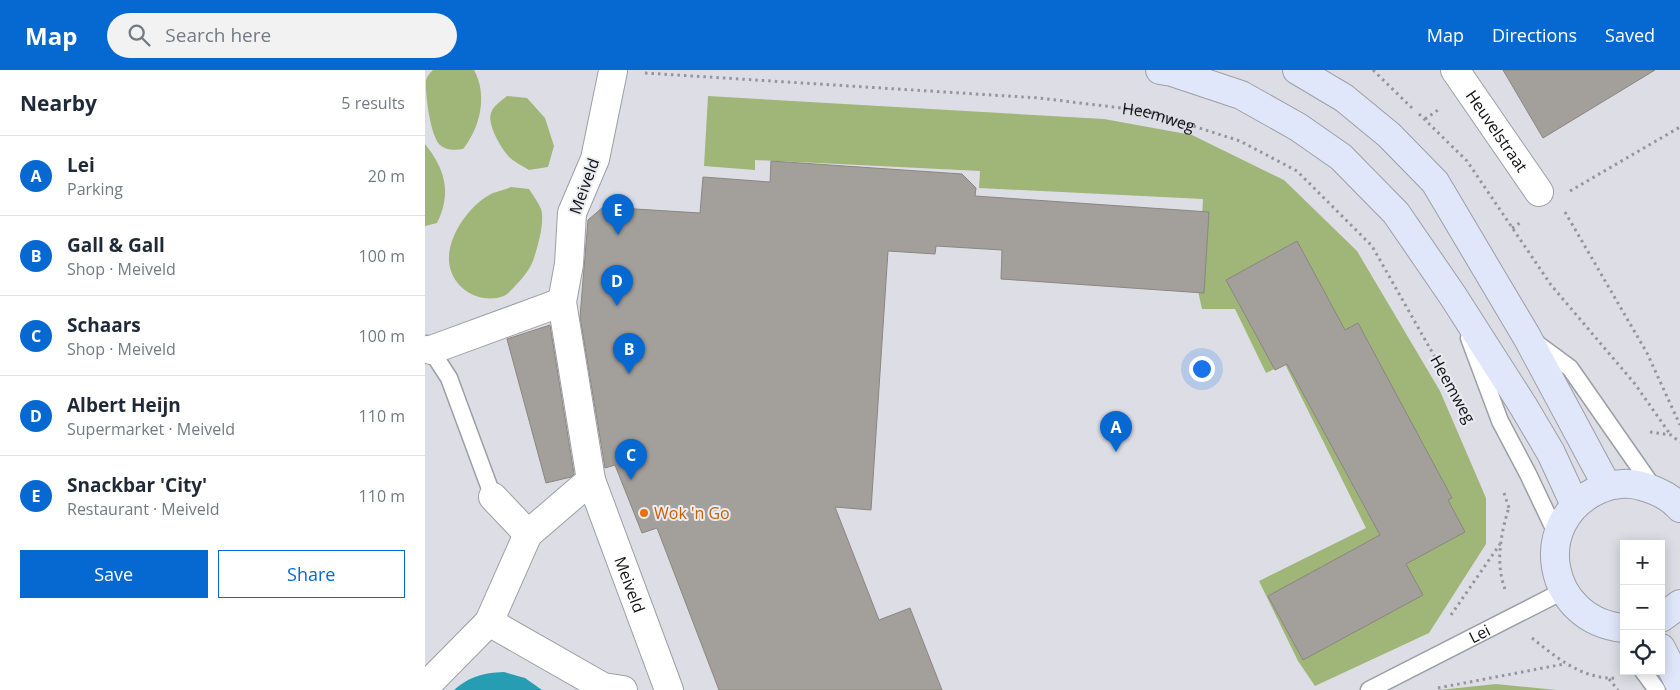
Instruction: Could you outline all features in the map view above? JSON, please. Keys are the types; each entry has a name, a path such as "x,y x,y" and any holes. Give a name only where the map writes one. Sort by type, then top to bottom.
{"main road":[{"name":"Heemweg","path":"1160,70 1172,72 1241,95 1298,127 1341,157 1396,213 1453,296 1522,404 1551,453 1575,505"},
{"path":"1297,70 1344,98 1389,135 1435,182 1527,337 1607,486"},
{"path":"1620,628 1599,622 1578,610 1563,591 1556,573 1554,554 1557,535 1564,519 1575,505 1590,493 1607,486 1631,484 1655,490 1673,501 1680,508"},
{"path":"1665,656 1680,685"}],"street":[{"name":"Heuvelstraat","path":"1455,70 1548,195"},
{"name":"Meiveld","path":"613,71 595,159 572,213 569,264 563,302 591,480 669,690"},
{"path":"428,345 563,302"},
{"path":"425,687 489,622 528,534 591,480"},
{"path":"493,496 528,534"},
{"path":"489,622 603,687 623,690"}],"lane":[{"name":"Heemweg","path":"1453,296 1500,421 1557,535"},
{"path":"1527,337 1570,368 1655,490"},
{"path":"428,345 449,378 493,496"},
{"name":"Lei","path":"1369,690 1563,591"},
{"path":"1645,675 1657,690"}],"path":[{"path":"1373,70 1467,160 1551,285 1635,384 1671,435"},
{"name":"Heemweg","path":"613,71 1039,98 1146,111 1240,141 1297,171 1372,246 1465,411"},
{"path":"1680,127 1548,195 1647,353 1680,425"},
{"path":"1513,228 1527,218"},
{"path":"1503,490 1509,508"},
{"path":"1448,619 1500,544"},
{"path":"1515,615 1532,638 1565,664 1580,671 1609,678 1635,675"},
{"path":"1393,677 1430,689 1565,664"},
{"path":"1609,678 1618,690"}],"green space":[{"path":"433,70 474,70 478,80 481,100 478,121 469,141 463,149 452,150 443,147 436,140 433,133 427,104 426,79"},
{"path":"507,96 527,98 545,118 554,146 548,167 529,170 509,157 502,148 493,130 490,118 495,106"},
{"path":"708,96 1104,119 1192,135 1284,180 1357,251 1440,391 1486,498 1486,544 1429,633 1315,686 1298,661 1259,581 1366,528 1285,364 1266,373 1235,309 1202,309 1198,291 1203,199 979,188 980,171 755,160 755,170 704,166"},
{"path":"425,144 442,172 445,191 442,212 437,223 425,226"},
{"path":"511,187 529,189 541,209 542,227 533,262 521,280 504,296 496,298 480,297 465,290 454,278 449,260 450,249 459,226 475,206 493,193"},
{"path":"1496,684 1557,690 1439,690"}],"water":[{"path":"504,672 525,678 542,690 454,690 477,676"}],"building":[{"path":"1503,70 1655,70 1543,138"},
{"path":"771,161 962,174 976,188 975,196 1209,212 1204,293 1001,279 1002,250 936,246 935,254 888,251 871,510 835,507 879,620 910,608 942,690 719,690 657,528 642,533 615,465 605,468 580,317 588,220 603,207 700,213 703,177 770,182"},
{"path":"1297,241 1345,330 1358,323 1452,498 1448,500 1465,532 1406,564 1423,595 1303,660 1268,596 1380,535 1287,364 1275,370 1226,280"},
{"path":"550,325 574,474 571,477 546,483 507,339"}],"place":[{"name":"Snackbar 'City'","path":"618,235"},
{"name":"Albert Heijn","path":"617,306"},
{"name":"Gall & Gall","path":"629,374"},
{"name":"Lei","path":"1116,452"},
{"name":"Schaars","path":"631,480"},
{"name":"Wok 'n Go","path":"644,513"}]}
